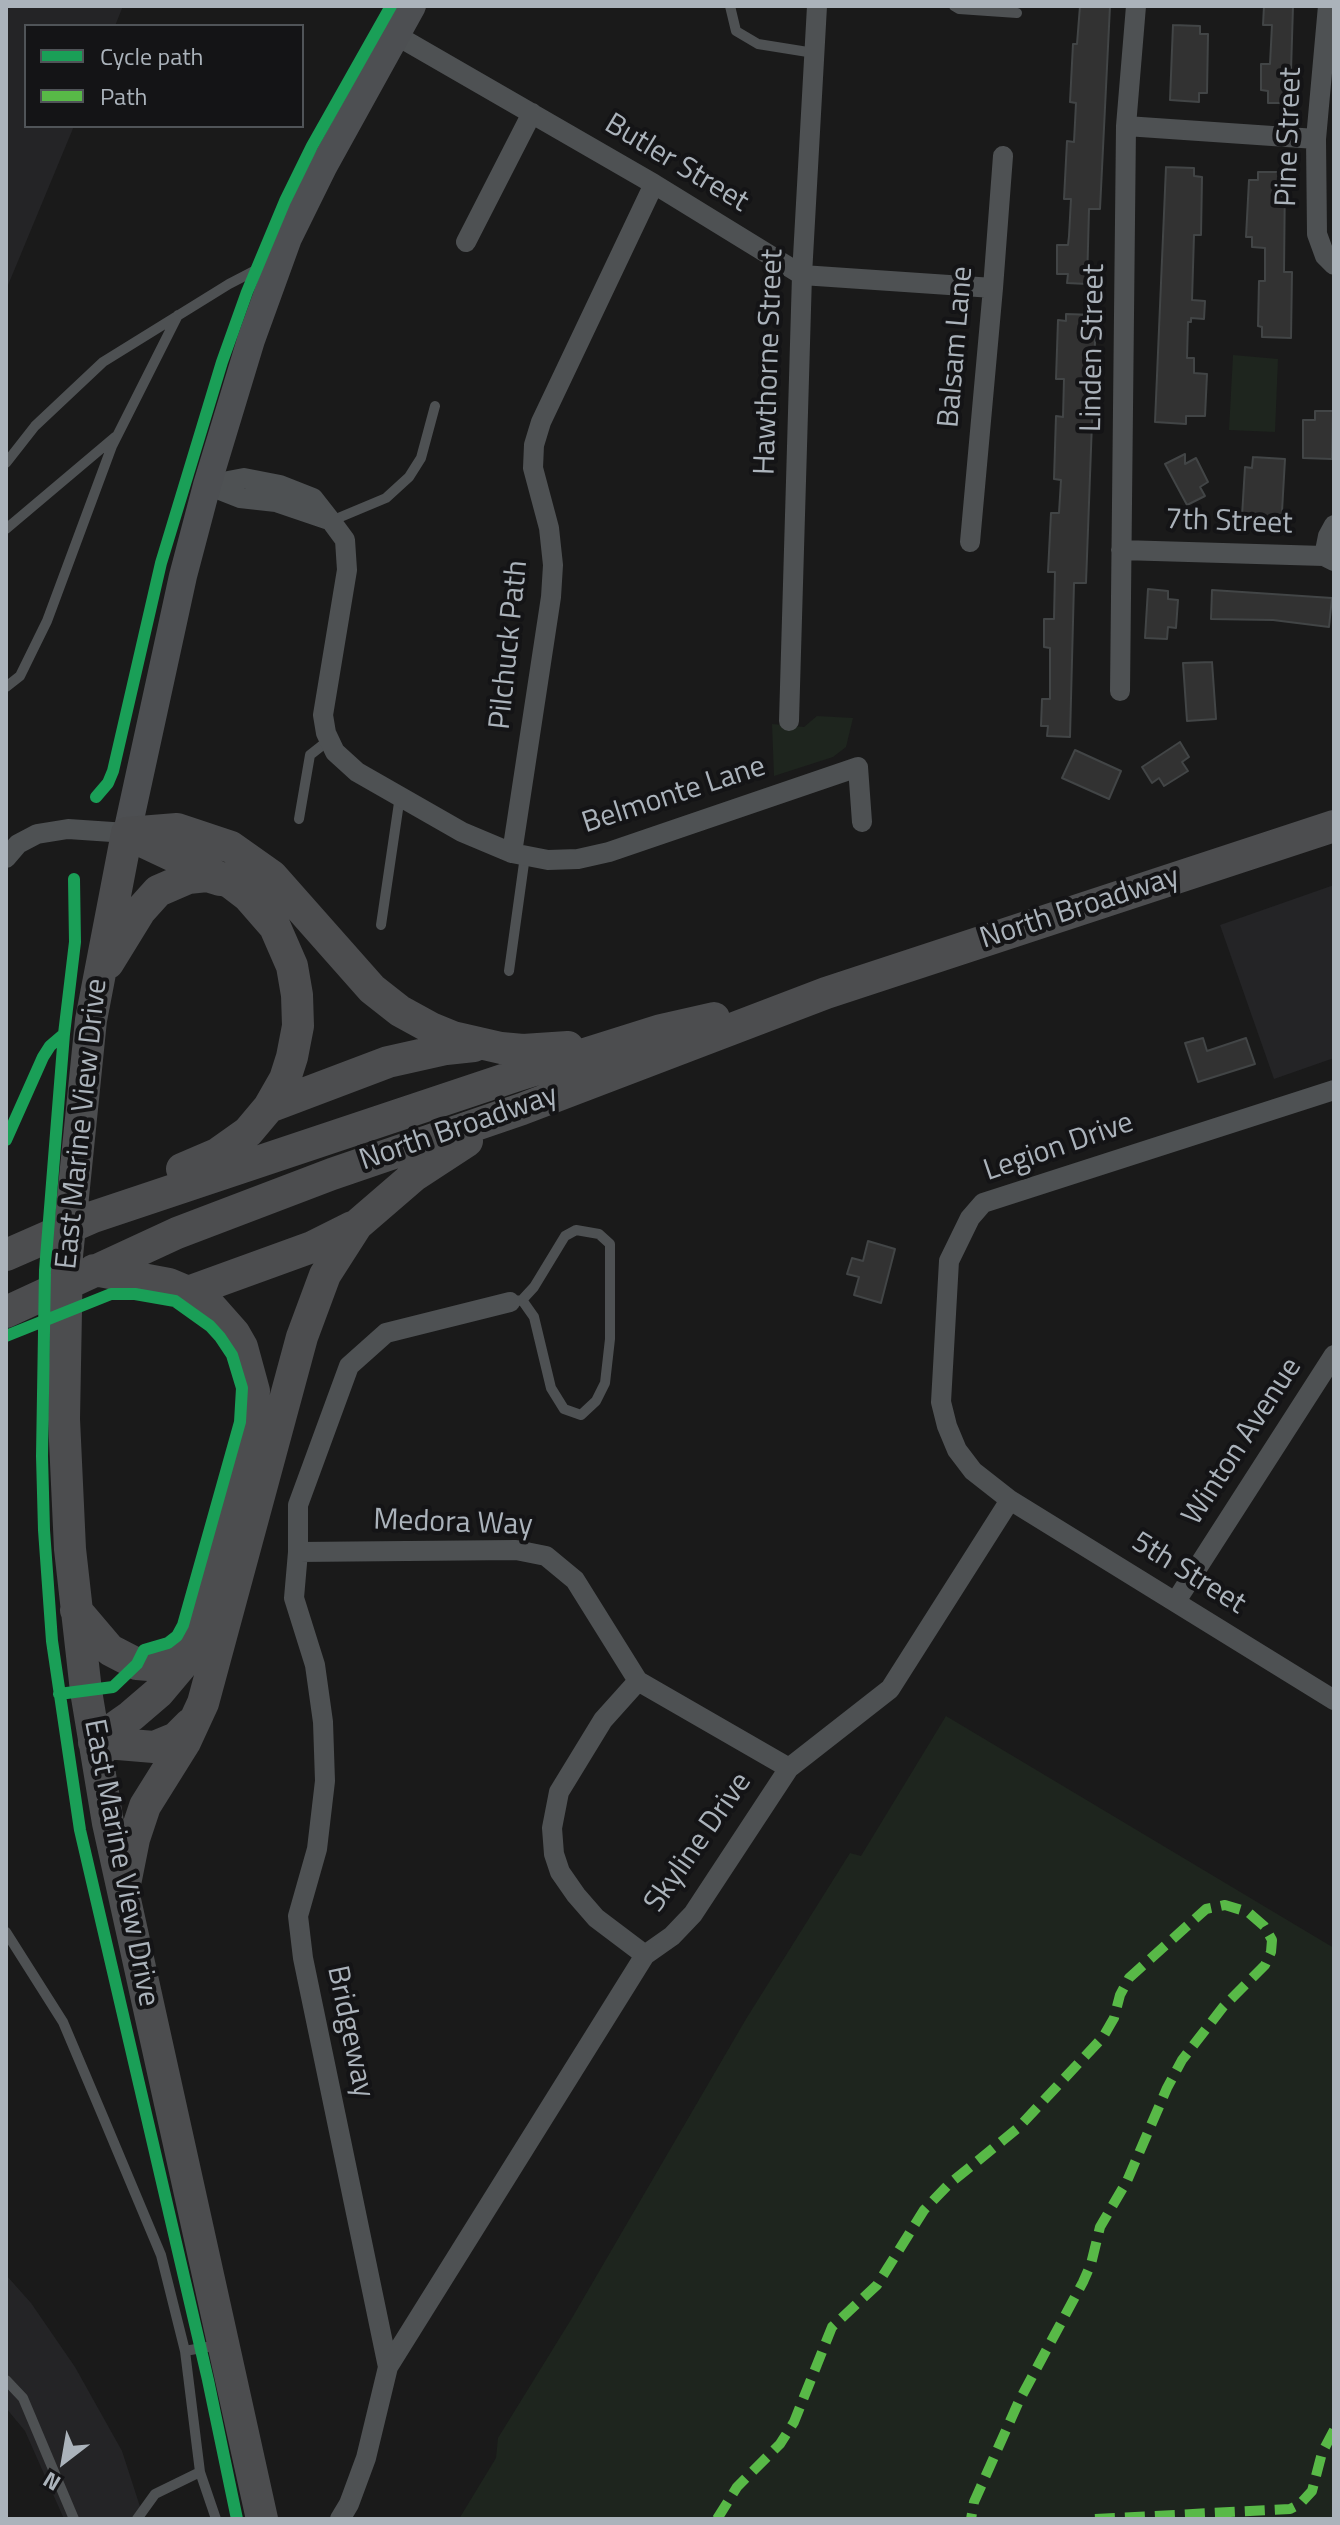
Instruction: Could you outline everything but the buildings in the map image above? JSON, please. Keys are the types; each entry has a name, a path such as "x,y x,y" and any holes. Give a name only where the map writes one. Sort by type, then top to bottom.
{"main road":[{"name":"East Marine View Drive","path":"262,2519 123,1894 94,1742 76,1610 64,1419 67,1256 97,982 183,576 207,485 251,340 279,264 323,167 412,6"},
{"name":"North Broadway","path":"11,1310 177,1233 332,1174 522,1109 826,993 1334,826"},
{"path":"127,833 177,829 231,847 272,876 372,989 400,1011 431,1028 481,1045 523,1050 556,1049 661,1030"},
{"path":"6,1255 93,1217 153,1182 217,1154 248,1132 269,1107 285,1079 292,1057 298,1026 297,995 292,966 275,927 248,896 231,883 127,833"},
{"path":"97,982 140,911 158,891 188,878 207,876 231,883"},
{"name":"North Broadway","path":"93,1217 661,1030 826,993"},
{"path":"269,1107 388,1062 481,1045"},
{"path":"188,1292 312,1247 357,1225 415,1175 522,1109"},
{"path":"123,1894 134,1839 145,1806 185,1742 203,1703 309,1314 329,1267 357,1225"},
{"path":"94,1270 151,1280 188,1292 211,1307 234,1333 247,1358 254,1391 251,1425 196,1641 159,1692 94,1742"},
{"path":"76,1610 110,1650 122,1659 137,1664 169,1662 182,1656 196,1641"},
{"path":"94,1742 154,1747 184,1731 203,1703"}],"street":[{"name":"Hawthorne Street","path":"789,721 802,275 817,6"},
{"name":"Linden Street","path":"1120,691 1126,126 1136,6"},
{"name":"Pine Street","path":"1328,6 1316,139 1317,234 1325,256 1334,265"},
{"name":"Butler Street","path":"394,34 654,184 802,275 993,288"},
{"path":"466,242 532,113"},
{"path":"1126,126 1316,139"},
{"name":"Balsam Lane","path":"970,542 1003,156"},
{"name":"Pilchuck Path","path":"518,854 553,565 549,528 533,468 534,445 541,422 654,184"},
{"path":"207,485 240,498 276,502 331,521 345,540 347,570 323,715 329,740"},
{"path":"1329,558 1328,536 1334,525"},
{"name":"7th Street","path":"1121,550 1329,558"},
{"name":"Belmonte Lane","path":"329,740 335,752 357,772 462,832 518,854 548,860 578,859 609,852 858,767 862,822"},
{"path":"6,858 18,844 37,834 68,829 127,833"},
{"name":"Legion Drive","path":"1010,1500 973,1471 957,1450 941,1402 949,1261 970,1218 983,1203 1001,1195 1334,1090"},
{"name":"Bridgeway","path":"340,2519 366,2458 388,2367 303,1958 298,1916 317,1849 325,1781 323,1722 315,1665 294,1598 298,1505 349,1366 386,1333 516,1301"},
{"name":"Winton Avenue","path":"1176,1601 1333,1361"},
{"name":"5th Street","path":"1010,1500 1334,1700"},
{"name":"Skyline Drive","path":"388,2367 645,1955 672,1936 693,1914 789,1768 890,1689 1010,1500"},
{"name":"Medora Way","path":"298,1552 516,1550 546,1556 575,1580 638,1681 789,1768"},
{"path":"638,1681 603,1720 559,1792 552,1828 554,1854 560,1872 576,1895 596,1918 645,1955"}],"lane":[{"path":"730,6 736,31 758,44 814,53"},
{"path":"954,6 959,9 1017,13"},
{"path":"6,463 35,426 103,362 256,270 279,264"},
{"path":"6,687 20,676 47,621 118,434 178,315"},
{"path":"331,521 386,498 409,477 421,458 435,406"},
{"path":"6,529 118,434"},
{"path":"299,819 310,755 329,740"},
{"path":"381,925 400,796"},
{"path":"509,971 518,854"},
{"path":"576,1230 599,1234 610,1244 610,1339 605,1383 596,1401 581,1415 564,1409 551,1388 534,1317 516,1301 534,1287 565,1236 576,1230"},
{"path":"6,1932 63,2022 161,2255 185,2351 200,2472 216,2519"},
{"path":"185,2351 223,2344"},
{"path":"6,2380 23,2398 74,2519"},
{"path":"137,2519 155,2494 200,2472"}],"shaded area":[{"path":"6,6 123,6 116,24 24,24 24,128 73,128 6,290"},
{"path":"1233,355 1278,359 1275,432 1229,430"},
{"path":"817,716 853,718 846,747 833,757 774,776 772,724 804,727"},
{"path":"1334,885 1334,1058 1274,1079 1220,925"},
{"path":"946,1716 1334,1948 1334,2519 459,2519 496,2458 498,2438 572,2318 746,2019 850,1853 861,1856"},
{"path":"6,2275 31,2303 75,2367 122,2451 144,2519 64,2519 25,2431 6,2408"}],"marked path":[{"path":"717,2519 737,2487 780,2444 794,2422 832,2327 877,2285 924,2210 948,2185 1018,2128 1103,2037 1114,2018 1120,1995 1129,1978 1206,1909 1225,1905 1248,1912 1264,1926 1272,1940 1271,1952 1265,1965 1223,2007 1182,2060 1167,2088 1127,2181 1100,2227 1083,2282 1019,2401 974,2502 971,2519"},
{"path":"1095,2519 1290,2509 1300,2504 1312,2491 1322,2453 1334,2430"}],"cycle path":[{"path":"96,797 113,771 161,563 222,362 247,292 312,146 391,6"},
{"path":"74,879 75,942 64,1034 45,1270 42,1456 52,1641 80,1830 208,2380 237,2519"},
{"path":"6,1140 43,1057 64,1034"},
{"path":"6,1336 111,1294 135,1294 175,1301 220,1337 232,1355 242,1388 240,1422 183,1625 177,1636 168,1643 144,1650 137,1664 113,1687 59,1694"}]}
